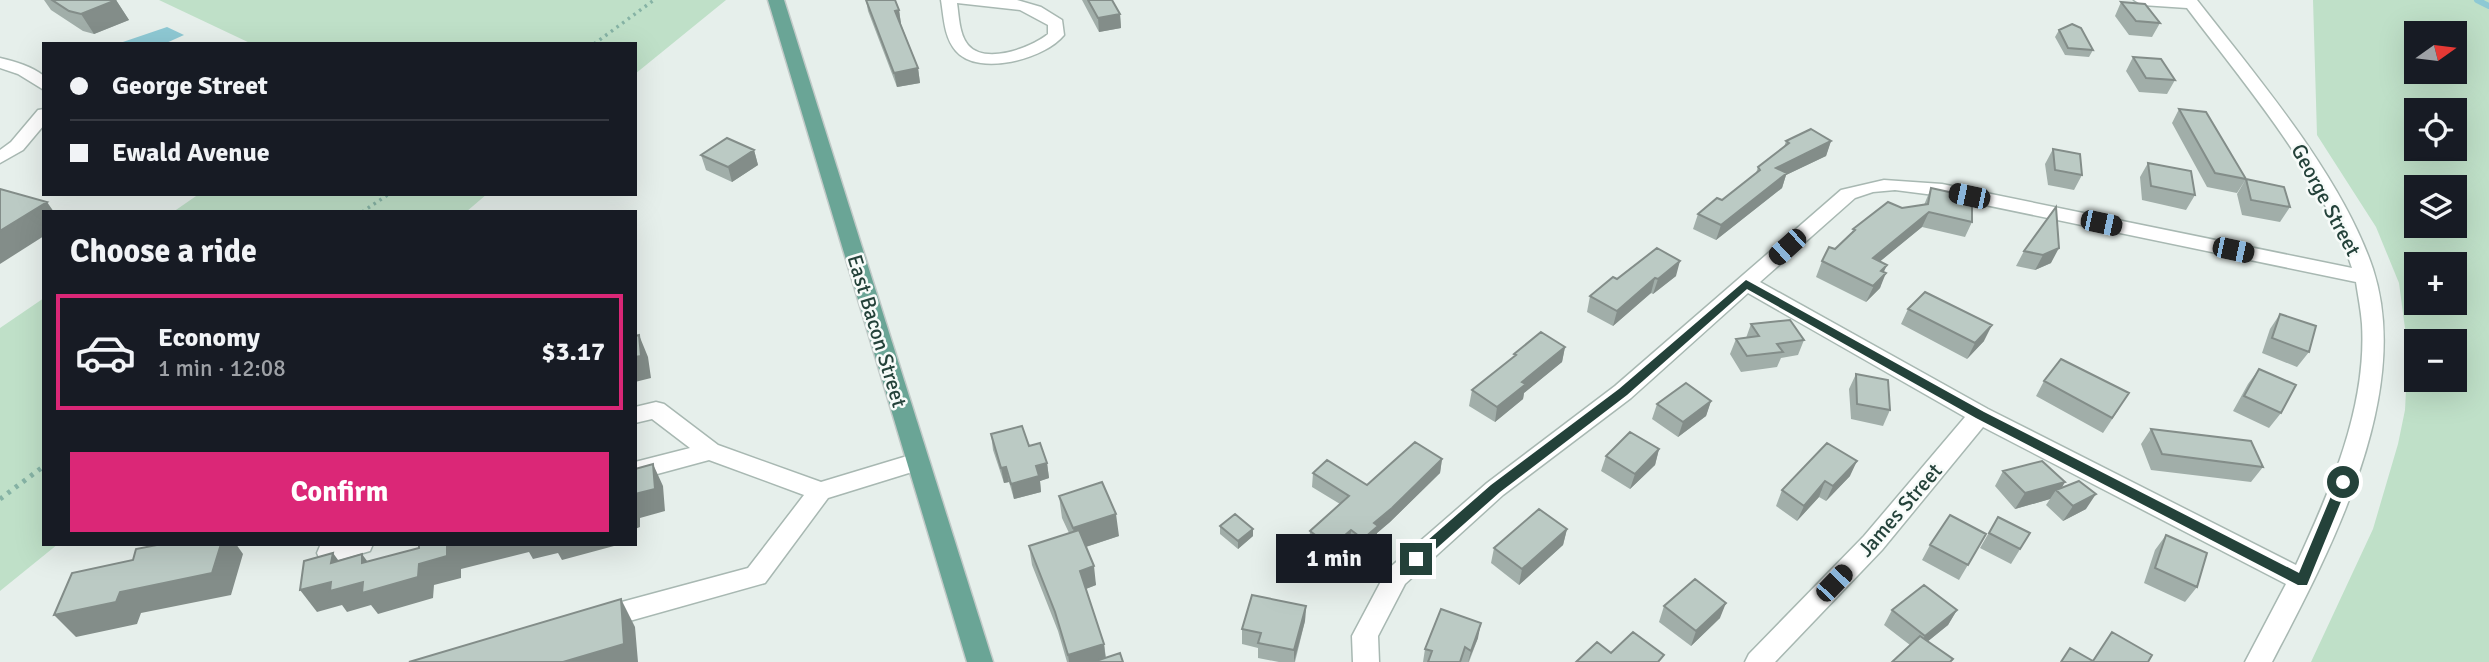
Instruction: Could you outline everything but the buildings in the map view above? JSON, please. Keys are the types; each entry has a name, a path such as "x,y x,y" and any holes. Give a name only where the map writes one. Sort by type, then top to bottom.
{"main road":[{"name":"East Bacon Street","path":"781,1 917,462 980,662"}],"street":[{"path":"948,0 958,43 966,54 986,58 1020,54 1041,48 1056,35 1056,23 1043,11 1023,5 963,0"},
{"path":"2143,0 2191,2"},
{"name":"George Street","path":"2191,2 2287,126 2315,170 2346,231 2365,277 2372,331 2367,399 2353,458 2302,581 2258,662"},
{"path":"0,63 21,67 42,83"},
{"path":"0,158 17,146 42,116"},
{"path":"1366,662 1365,636 1396,577 1495,489 1623,392 1848,194 1872,184 1904,184 1942,190 2365,277"},
{"path":"1746,284 1980,415 2302,581"},
{"path":"637,415 656,410 710,451 820,491"},
{"name":"James Street","path":"1758,662 1873,543 1980,415"},
{"path":"637,470 710,451"},
{"path":"572,626 756,576 820,491 917,462"},
{"path":"329,553 354,546"}],"path":[{"path":"597,42 654,0"},
{"path":"365,210 385,196"},
{"path":"0,499 42,468"}],"green space":[{"path":"159,0 726,0 637,72 637,42 248,42"},
{"path":"2313,0 2489,0 2489,662 2311,662 2373,529 2398,444 2406,392 2467,392 2467,329 2405,329 2399,283 2376,227 2317,135"},
{"path":"196,196 485,196 468,210 176,210"},
{"path":"42,299 42,546 56,546 0,591 0,328"}],"water":[{"path":"167,27 184,35 168,42 123,42"}],"waterway":[{"path":"2477,0 2489,6"}],"route":[{"path":"1416,559 1495,489 1623,392 1746,284 1980,415 2302,581 2343,482"}]}
